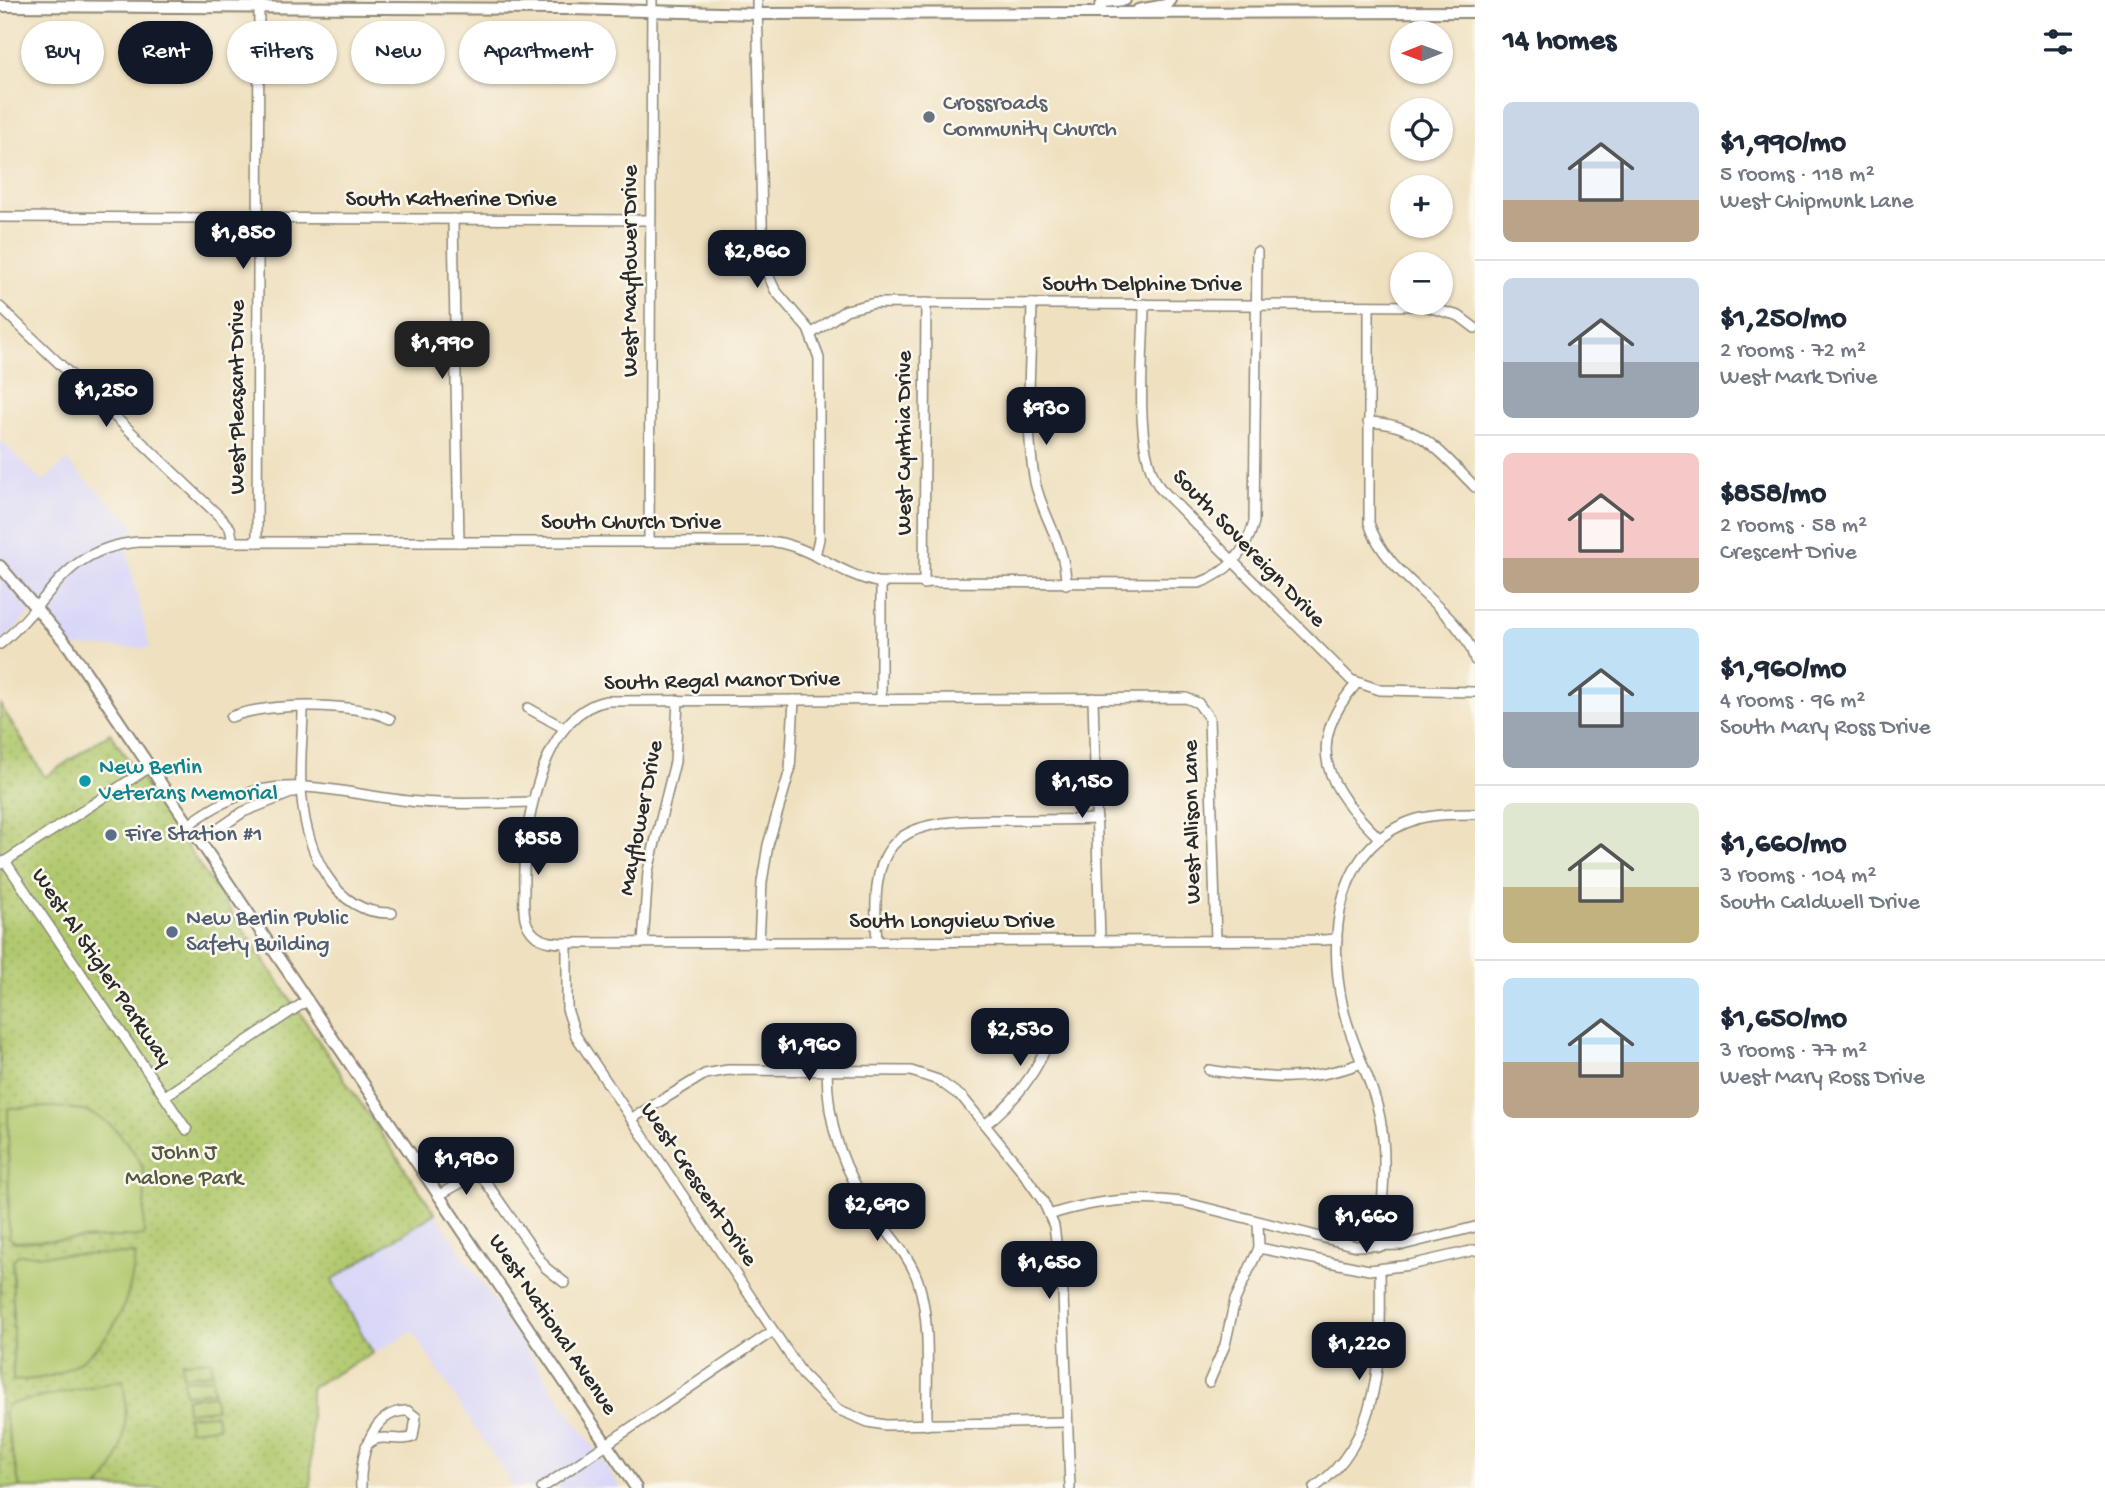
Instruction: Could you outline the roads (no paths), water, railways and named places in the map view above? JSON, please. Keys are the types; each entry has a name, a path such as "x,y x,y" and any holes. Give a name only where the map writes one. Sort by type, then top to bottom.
{"main road":[{"path":"1097,13 1103,2 1125,0"},
{"path":"1129,13 1153,5 1166,5 1170,0"},
{"path":"0,6 259,4 757,15 1475,12"},
{"name":"West National Avenue","path":"0,566 37,605 69,647 636,1488"}],"street":[{"name":"West Mayflower Drive","path":"649,542 652,0"},
{"path":"757,0 763,264 775,290 811,334 820,368 818,539 815,556"},
{"name":"West Pleasant Drive","path":"257,542 259,4"},
{"name":"South Katherine Drive","path":"0,217 650,220"},
{"path":"453,219 459,542"},
{"path":"1233,563 1248,542 1254,522 1256,252"},
{"name":"South Delphine Drive","path":"811,334 837,315 861,305 926,303 1437,307 1459,316 1475,328"},
{"name":"West Cynthia Drive","path":"924,584 926,303"},
{"path":"1032,304 1032,465 1041,502 1065,559 1066,584"},
{"name":"South Sovereign Drive","path":"1144,304 1144,448 1150,472 1165,495 1341,672 1357,683 1394,691 1475,692"},
{"path":"1369,306 1368,511 1373,537 1388,559 1457,630 1475,660"},
{"path":"0,307 218,515 230,528 233,542"},
{"path":"1368,422 1395,424 1417,432 1475,487"},
{"name":"South Church Drive","path":"0,644 24,623 56,581 101,548 138,542 776,542 799,548 844,573 881,583 924,584 1188,585 1212,578 1233,563"},
{"path":"881,583 881,699"},
{"path":"1357,683 1330,720 1326,739 1327,765 1339,795 1380,839"},
{"path":"1093,698 1100,941"},
{"name":"South Regal Manor Drive","path":"567,943 539,938 525,920 523,868 531,802 564,728 581,709 595,703 794,699 1186,698 1201,705"},
{"path":"760,942 763,872 790,770 794,699"},
{"name":"Mayflower Drive","path":"643,943 648,871 675,762 678,700"},
{"name":"West Allison Lane","path":"1201,705 1209,718 1210,727 1216,940"},
{"path":"232,717 259,707 364,709 390,719"},
{"path":"303,708 301,789 310,840 331,881 356,907 392,913"},
{"path":"528,708 564,728"},
{"path":"2,863 150,766"},
{"path":"190,824 223,802 261,787 285,784 301,789 345,790 445,804 531,802"},
{"path":"201,841 243,812 301,789"},
{"path":"1379,1247 1382,1127 1343,1008 1337,939 1340,905 1346,884 1359,861 1380,839 1419,819 1475,814"},
{"path":"877,942 876,884 880,869 891,849 913,829 947,820 1097,820"},
{"name":"West Al Stigler Parkway","path":"2,863 187,1130"},
{"name":"South Longview Drive","path":"567,943 1337,939"},
{"name":"West Crescent Drive","path":"567,943 569,1020 589,1058 803,1375 824,1399 857,1418 885,1424 1067,1422"},
{"name":"West Al Stigler Parkway","path":"165,1096 308,1000"},
{"path":"986,1124 1016,1098 1031,1079 1059,1017"},
{"path":"1209,1070 1273,1079 1303,1079 1362,1063"},
{"path":"827,1069 828,1104 843,1163 866,1204 907,1258 917,1280 923,1308 927,1425"},
{"path":"631,1119 705,1074 739,1070 911,1071 938,1080 955,1092 986,1124 1043,1201 1049,1215 1061,1265 1070,1488"},
{"path":"464,1152 546,1268 565,1283"},
{"path":"439,1195 478,1173"},
{"path":"1049,1215 1082,1205 1131,1198 1183,1202 1332,1242 1379,1247 1403,1245 1475,1227"},
{"path":"1209,1382 1225,1345 1235,1300 1259,1248 1258,1222"},
{"path":"1259,1248 1337,1265 1380,1269 1475,1250"},
{"path":"1314,1488 1349,1456 1362,1431 1373,1396 1378,1353 1380,1269"},
{"path":"542,1488 773,1331"},
{"path":"361,1488 360,1464 366,1446 371,1435 395,1412 408,1411 416,1417 414,1437 378,1437 366,1446"}],"place":[{"name":"Crossroads Community Church","path":"929,117"},
{"name":"New Berlin Veterans Memorial","path":"85,781"},
{"name":"Fire Station #1","path":"111,835"},
{"name":"New Berlin Public Safety Building","path":"172,932"}],"park label":[{"name":"John J Malone Park","path":"184,1166"}]}
